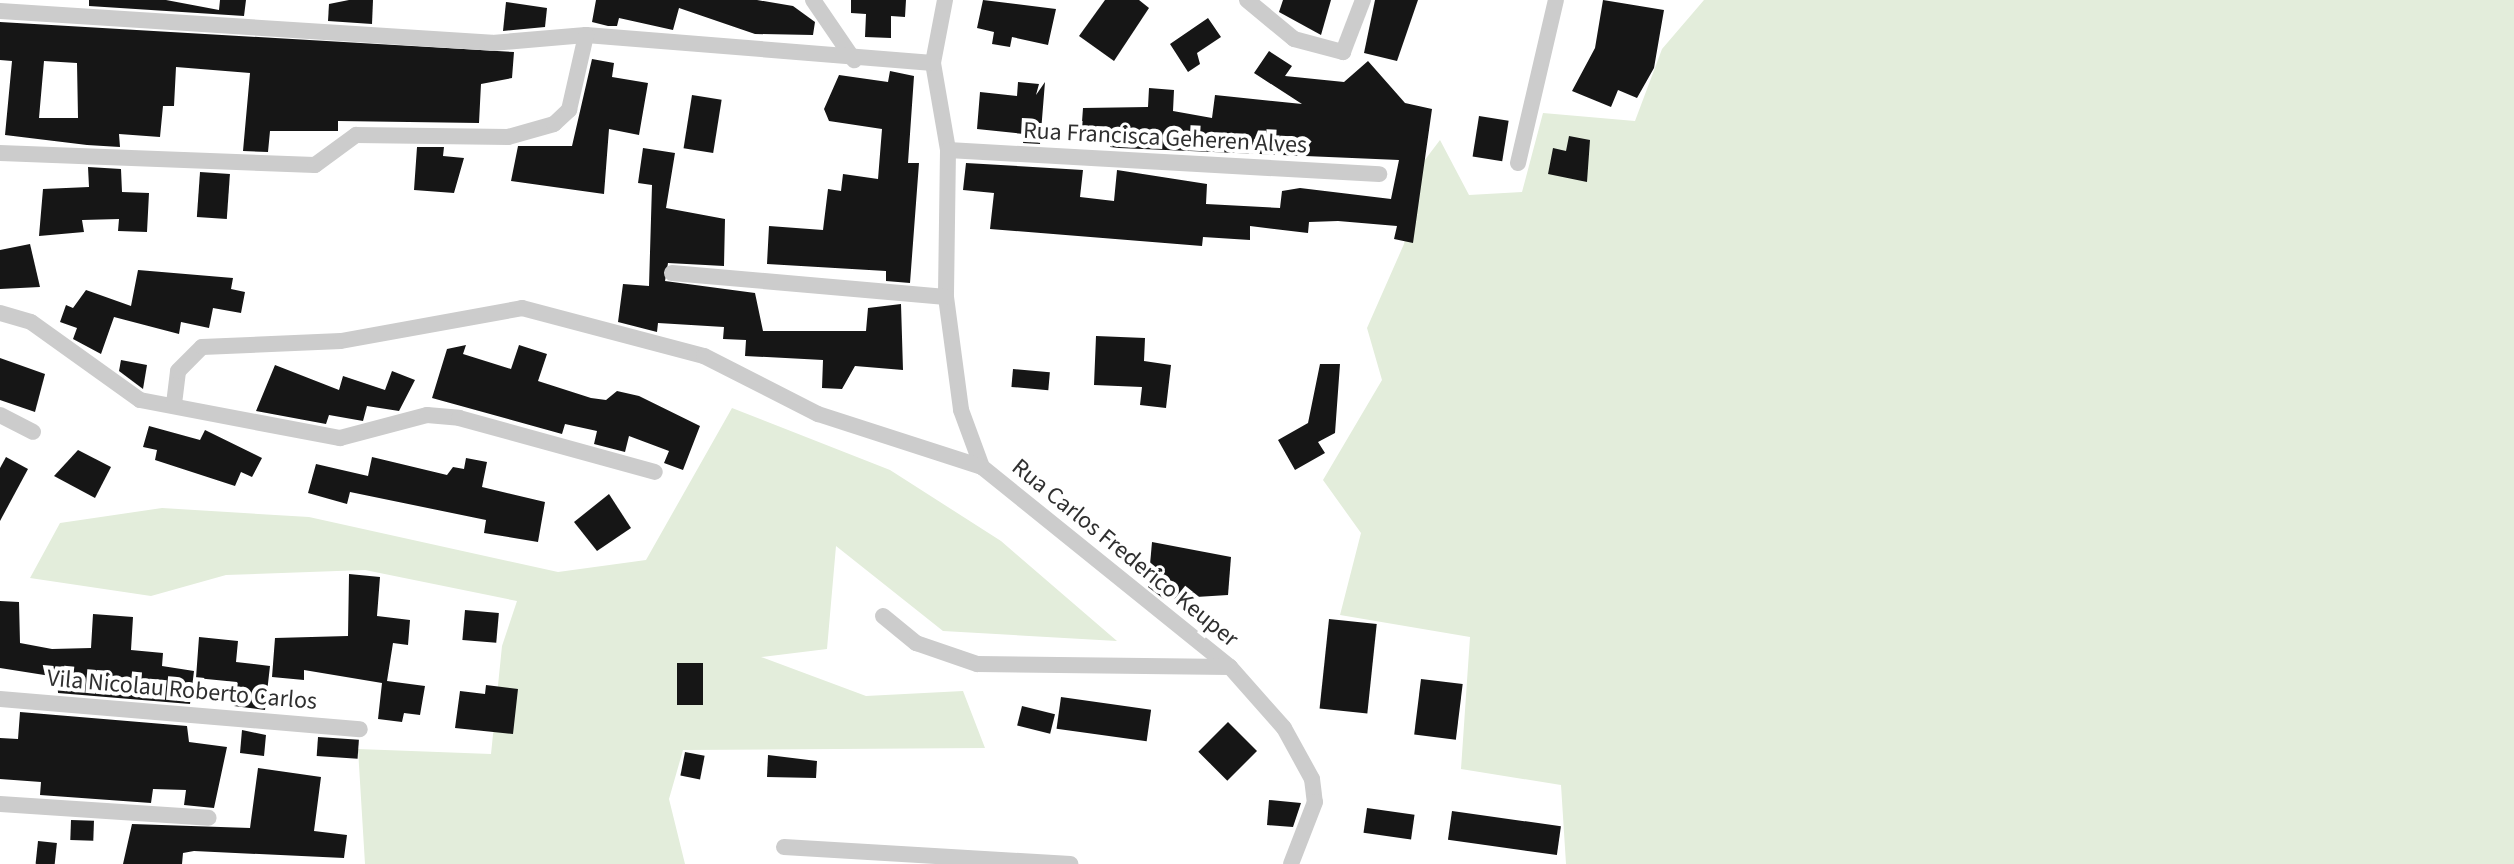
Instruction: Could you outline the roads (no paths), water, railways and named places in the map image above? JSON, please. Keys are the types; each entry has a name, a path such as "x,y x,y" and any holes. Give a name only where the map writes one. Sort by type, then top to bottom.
{"street":[{"path":"813,0 854,60"},
{"path":"0,11 492,43 586,35 854,60 933,63 945,0"},
{"path":"1247,0 1294,39 1343,52 1363,0"},
{"path":"1518,163 1556,0"},
{"path":"0,153 315,165 356,135 508,137 554,124 569,110 586,35"},
{"name":"Rua Carlos Frederico Keuper","path":"933,63 948,150 946,297 961,410 982,467 1230,667 1284,728 1312,779 1312,819 1291,864"},
{"name":"Rua Francisca Geheren Alves","path":"948,150 1379,174"},
{"path":"672,273 946,297"},
{"path":"174,404 178,371 202,347 341,341 522,308 704,356 818,414 982,467"},
{"path":"0,313 31,322 126,393 340,438 427,415 459,418 655,472"},
{"path":"0,415 33,432"},
{"path":"883,616 916,643 977,664 1230,667"},
{"name":"Vila Nicolau Roberto Carlos","path":"0,699 360,729"},
{"path":"0,804 209,818"},
{"path":"784,847 1070,864"}]}
